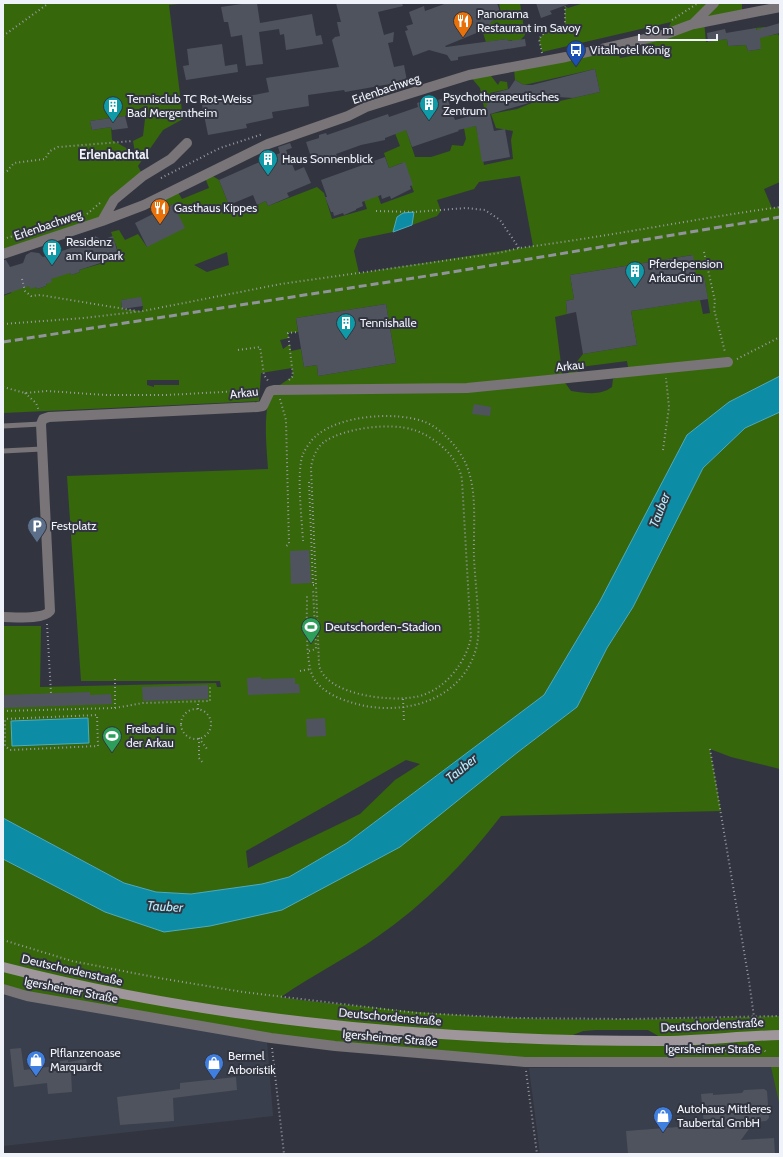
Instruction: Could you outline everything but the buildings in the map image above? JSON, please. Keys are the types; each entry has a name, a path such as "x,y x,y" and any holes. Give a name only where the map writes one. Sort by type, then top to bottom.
{"street":[{"name":"Erlenbachweg","path":"693,24 714,3"},
{"name":"Erlenbachweg","path":"3,254 102,221 144,205 268,144 348,116 366,107 469,75 545,61 666,34 693,24 780,7"},
{"path":"102,221 114,200 143,176 171,159 187,144"},
{"name":"Arkau","path":"41,424 43,419 49,417 257,407 263,406 270,391 274,390 467,388 728,362"},
{"path":"3,617 40,617 47,615 50,611 41,424"},
{"name":"Deutschordenstraße","path":"3,967 114,994 258,1016 337,1026 474,1037 574,1040 664,1041 780,1035"},
{"name":"Igersheimer Straße","path":"3,989 27,996 271,1038 335,1046 525,1062 780,1062"}],"lane":[{"path":"3,426 41,424"},
{"path":"3,451 42,449"}],"path":[{"path":"3,36 14,30 48,3"},
{"path":"666,34 671,21 698,3"},
{"path":"545,61 539,39 544,33 565,26 565,6"},
{"path":"154,181 220,148 262,134"},
{"path":"3,172 7,171 14,162 45,159 50,151 58,147 133,141"},
{"path":"82,216 88,214 101,202"},
{"path":"3,324 84,318 142,311 281,284 499,253 519,248 664,226 700,218 780,207"},
{"path":"376,211 414,212 466,208 485,210 500,220 519,248"},
{"path":"3,239 70,221"},
{"path":"704,252 715,301 714,309 728,362 744,357 780,337"},
{"path":"22,279 25,291 31,296 40,295 114,308 142,311"},
{"path":"3,387 25,393 47,391 106,395 167,395 274,390 293,376 288,333 298,332"},
{"path":"238,350 260,347 264,375 282,404 286,420 289,544 285,547"},
{"path":"663,450 669,406 665,369"},
{"path":"25,393 36,403 41,424"},
{"path":"304,541 301,464 308,445 315,436 324,430 364,418 386,415 400,416 426,422 438,430 457,449 469,474 471,486 478,640 474,655 467,670 456,683 434,700 403,708 366,706 345,700 322,688 313,676 310,669 307,595"},
{"path":"392,426 403,427 421,432 441,445 461,472 471,638 463,659 449,678 440,686 428,692 416,697 403,699 373,697 348,691 332,682 320,671 316,585 311,468 313,456 324,442 358,430 392,426"},
{"path":"309,482 313,586 316,585"},
{"path":"309,650 316,649 313,589"},
{"path":"47,615 51,693"},
{"path":"300,671 310,669"},
{"path":"115,708 116,678"},
{"path":"3,711 115,708 143,703 210,701 210,687"},
{"path":"403,699 404,721"},
{"path":"198,701 198,709"},
{"path":"198,709 206,713 210,721 207,734 199,738 193,739 185,734 181,724 182,719 188,711 198,709"},
{"path":"97,716 98,746 10,750 5,746 4,719 97,716"},
{"path":"199,738 207,749"},
{"path":"199,738 199,758 203,763"},
{"path":"710,749 754,1017"},
{"path":"3,940 72,961 159,978 243,992 417,1012 527,1018 780,1016"},
{"path":"271,1038 284,1154"},
{"path":"525,1062 537,1154"}],"shaded area":[{"path":"3,995 267,1041 273,1116 3,1146"},
{"path":"775,1065 780,1097 780,1154 540,1154 529,1068"}],"green space":[{"path":"3,3 188,3 169,5 183,119 163,130 138,166 143,176 129,188 102,221 3,254","holes":["143,107 145,119 143,136 133,141 135,153 112,140 111,127 92,130 90,121 125,116"]},
{"path":"499,3 520,3 525,35 513,48 512,40 508,41 507,39 486,42 483,33 486,33 485,29 492,21 502,18"},
{"path":"584,3 742,3 742,14 704,21 706,42 727,39 728,46 746,45 748,51 761,49 756,28 765,27 767,36 778,34 780,38 780,182 764,189 772,208 780,207 780,376 729,402 600,601 544,695 347,843 289,877 262,884 191,894 156,892 124,883 3,818 3,626 41,626 40,687 216,683 217,687 221,687 220,681 81,681 67,476 268,469 266,415 268,405 275,389 293,376 292,368 261,373 259,401 3,413 3,296 11,293 13,282 36,287 37,289 46,286 48,271 70,273 71,275 80,272 79,270 114,260 117,248 111,232 119,230 125,240 138,234 147,247 173,204 160,211 155,200 176,189 182,199 209,188 204,175 208,173 219,180 229,205 239,211 253,211 257,205 266,201 268,206 317,187 324,193 332,219 367,209 358,182 371,177 381,204 414,192 402,163 389,168 384,153 400,146 391,123 402,117 415,157 431,157 450,151 452,145 463,146 466,139 464,128 476,126 484,165 513,159 511,140 513,131 496,128 491,114 517,109 534,102 551,103 600,92 595,69 524,85 515,80 514,68 616,46 620,58 647,53 644,39 666,34 671,22 542,52 539,39 544,33 565,26 565,6 568,8","holes":["520,176 533,246 359,273 354,251 359,239 393,232 397,217 414,213 412,225 437,216 441,211 437,200 474,189 479,182","227,252 229,265 207,272 194,265","692,255 696,277 704,276 710,313 703,314 700,300 631,311 637,345 583,354 563,379 555,317 567,314 566,301 574,299 570,275","140,298 143,306 142,311 122,309 121,300","386,304 396,363 318,376 317,365 304,367 301,349 291,351 290,344 283,349 280,340 289,338 288,333 298,332 296,318","627,361 629,373 625,376 613,379 612,387 603,392 593,393 571,391 563,380 574,379 580,367","147,380 179,380 179,385 154,385 154,387 147,385","406,760 420,764 395,780 360,814 248,868 246,851"]},
{"path":"488,72 498,85 500,81 507,82 508,89 490,93 492,101 485,112 480,88 469,75"},
{"path":"780,412 780,769 731,757 710,749 721,811 501,816 459,866 412,911 365,945 281,997 314,1002 420,1012 523,1018 626,1020 780,1016 780,1107 770,1062 525,1062 335,1046 3,989 3,859 105,912 210,926 518,752 577,707 607,648 633,607 703,468 745,428","holes":["648,1030 667,1041 563,1039 583,1031"]}],"water":[{"path":"414,212 412,225 393,232 397,217 403,213"},
{"name":"Tauber","path":"780,376 780,412 745,428 703,468 633,607 607,648 577,707 518,752 400,847 282,910 210,926 164,932 105,912 3,859 3,818 124,883 156,892 191,894 262,884 289,877 347,843 544,695 600,601 687,435 729,402"},
{"path":"88,718 89,743 12,746 11,721"}],"railway":[{"path":"3,342 446,273 780,217"}],"place":[{"name":"Panorama Restaurant im Savoy","path":"463,38"},
{"name":"Vitalhotel König","path":"576,67"},
{"name":"Psychotherapeutisches Zentrum","path":"429,121"},
{"name":"Tennisclub TC Rot-Weiss Bad Mergentheim","path":"113,123"},
{"name":"Haus Sonnenblick","path":"268,176"},
{"name":"Gasthaus Kippes","path":"160,225"},
{"name":"Residenz am Kurpark","path":"52,266"},
{"name":"Pferdepension ArkauGrün","path":"635,288"},
{"name":"Tennishalle","path":"346,340"},
{"name":"Festplatz","path":"37,543"},
{"name":"Deutschorden-Stadion","path":"311,644"},
{"name":"Freibad in der Arkau","path":"112,753"},
{"name":"Plflanzenoase Marquardt","path":"36,1077"},
{"name":"Bermel Arboristik","path":"214,1080"},
{"name":"Autohaus Mittleres Taubertal GmbH","path":"663,1133"}],"district":[{"name":"Erlenbachtal","path":"114,154"}]}
